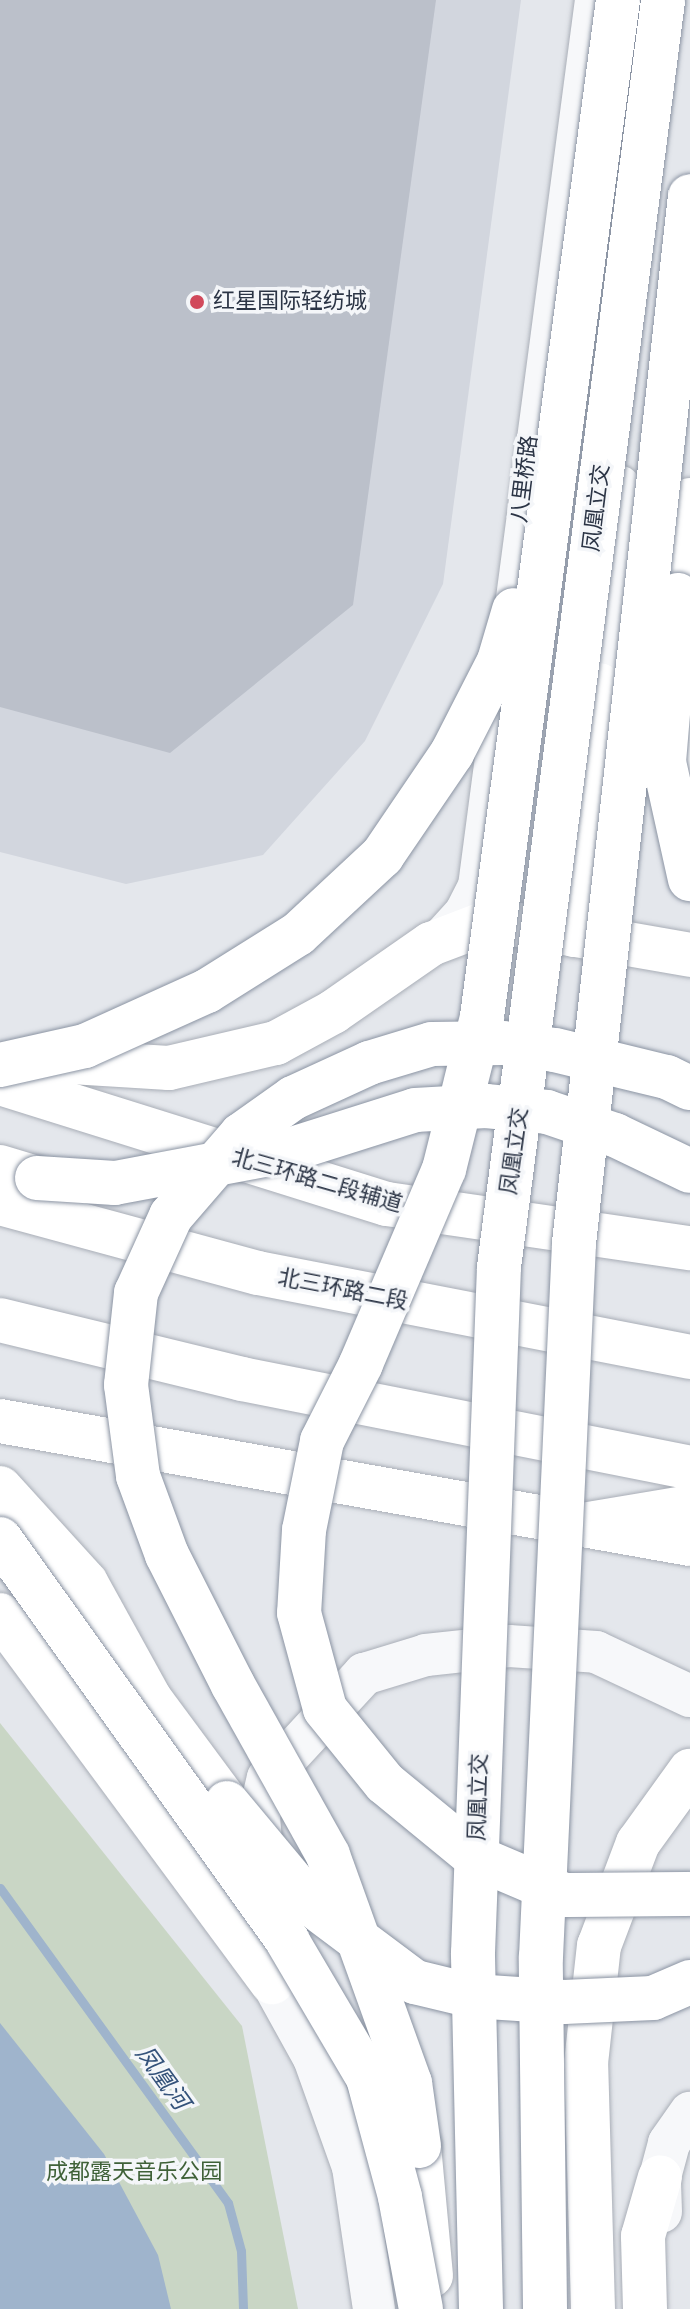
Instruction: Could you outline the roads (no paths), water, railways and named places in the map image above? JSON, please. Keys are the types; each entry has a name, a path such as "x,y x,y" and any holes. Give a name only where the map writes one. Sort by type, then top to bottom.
{"main road":[{"path":"618,0 482,1017 444,1169 361,1364 322,1441 304,1530 299,1613 325,1709 385,1783 475,1857 564,1895 690,1894"},
{"name":"凤凰立交","path":"481,2309 473,1953 499,1267 663,0"},
{"path":"545,2309 541,1957 574,1243 690,196"},
{"path":"0,1065 85,1046 207,991 298,934 382,856 452,753 499,661 554,469"},
{"path":"690,500 678,595 664,762 690,879"},
{"path":"678,595 690,764"},
{"path":"574,935 600,685"},
{"path":"600,685 602,718 616,752 648,785 690,814"},
{"path":"0,1057 169,1068 276,1043 333,1012 431,944 481,925 513,924 690,955"},
{"path":"434,2309 410,2083 382,2002 328,1855 206,1633 167,1555 138,1476 126,1385 136,1293 171,1216 241,1135 293,1098 369,1063 432,1044 503,1043 639,1070 690,1088"},
{"name":"北三环路二段辅道","path":"0,1083 387,1204 690,1248"},
{"path":"0,1167 37,1178 115,1183 286,1151 415,1110 486,1106 547,1112 615,1135 690,1171"},
{"name":"北三环路二段","path":"0,1203 258,1273 690,1357"},
{"path":"0,1320 242,1379 690,1468"},
{"path":"0,1421 690,1544"},
{"path":"0,1488 86,1583 150,1699 312,1905 415,1982 473,1996 564,2002 653,1998 690,1982"},
{"path":"582,1525 690,1507"},
{"path":"0,1539 288,1942 368,2078 400,2197 421,2309"},
{"path":"0,1615 272,1982"},
{"path":"593,2309 586,2063 599,1946 638,1843 690,1771"},
{"path":"645,2309 643,2236 660,2177"}],"street":[{"name":"八里桥路","path":"431,944 462,911 475,886 592,0"},
{"path":"600,685 673,0"},
{"path":"374,2309 353,2167 314,2058 272,1982 259,1816 268,1778 364,1674 426,1655 509,1646 596,1652 690,1696"},
{"path":"665,2309 660,2177 669,2143 690,2113"}],"water":[{"path":"0,2023 104,2154 158,2255 171,2309 0,2309"}],"waterway":[{"name":"凤凰河","path":"0,1888 228,2203 241,2251 243,2309"}],"place":[{"name":"红星国际轻纺城","path":"197,302"}],"park label":[{"name":"成都露天音乐公园","path":"134,2173"}]}
